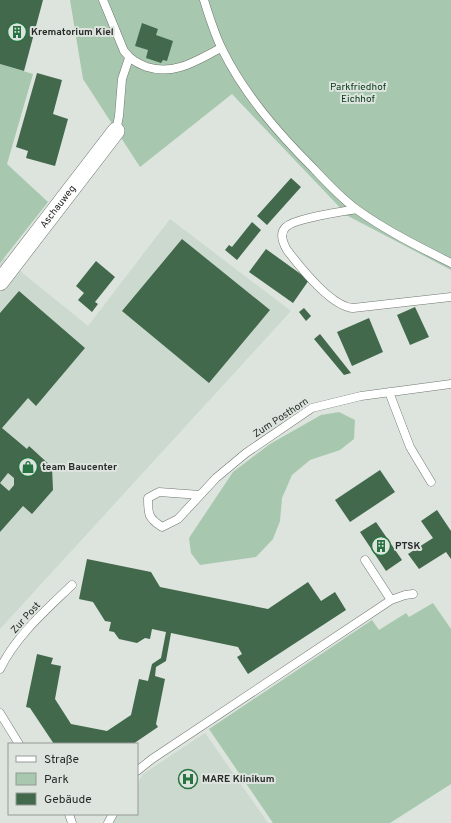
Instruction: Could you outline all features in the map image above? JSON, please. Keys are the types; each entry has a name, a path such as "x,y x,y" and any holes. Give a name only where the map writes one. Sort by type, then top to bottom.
{"street":[{"name":"Aschauweg","path":"0,282 116,131"}],"lane":[{"path":"104,0 124,51 129,58 135,62 152,68 166,70 186,65 221,48"},
{"path":"204,0 221,48 245,89 273,126 320,175 356,209 418,246 451,263"},
{"path":"116,131 120,116 122,79 129,58"},
{"path":"356,209 298,221 287,226 282,235 284,246 287,250 332,299 345,306 353,308 451,297"},
{"name":"Zum Posthorn","path":"200,495 159,492 148,498 148,512 152,520 162,527 178,519 216,478 246,453 312,408 361,396 451,384"},
{"path":"389,392 410,447 431,482"},
{"path":"365,560 391,600"},
{"name":"Zur Post","path":"0,669 6,658 30,626 72,585"},
{"path":"138,770 152,759 391,600 404,595 413,594"},
{"path":"0,713 18,743"}],"shaded area":[{"path":"170,219 291,311 0,629 0,263 4,258 88,326"},
{"name":"MARE Klinikum","path":"205,733 268,823 113,823 117,815 138,815 138,782 143,774"}],"green space":[{"name":"Parkfriedhof Eichhof","path":"70,0 451,0 451,270 348,216 232,94 140,167 83,79"},
{"path":"0,64 33,74 7,164 48,202 0,263"},
{"path":"339,412 355,420 354,439 340,450 310,460 292,475 282,498 280,521 273,539 256,557 200,565 191,553 189,538 233,472 270,444 321,415"},
{"path":"433,603 451,629 451,784 390,823 273,823 209,729 372,620 379,630 406,613 409,617"}],"building":[{"name":"Krematorium Kiel","path":"0,0 43,0 24,71 0,64"},
{"path":"142,23 158,29 156,35 173,41 167,61 163,60 161,63 146,58 148,50 135,46"},
{"path":"37,73 62,80 53,114 68,119 55,166 26,158 28,151 16,147"},
{"path":"291,178 301,187 267,225 257,216"},
{"path":"252,222 261,230 237,260 225,250 229,245 232,247"},
{"path":"182,239 270,310 209,383 122,311"},
{"path":"266,249 309,280 293,303 249,272"},
{"path":"96,261 115,277 95,302 98,304 92,312 78,300 84,293 76,286"},
{"path":"19,291 85,348 36,406 28,398 2,428 27,449 29,446 52,467 53,490 32,514 23,506 0,532 0,313","holes":["8,473 14,478 14,485 9,491 0,483"]},
{"path":"415,307 429,337 410,345 397,315"},
{"path":"304,308 311,316 306,321 299,312"},
{"path":"369,318 383,352 352,366 337,332"},
{"path":"320,334 351,373 344,375 314,339"},
{"path":"380,470 395,492 350,522 335,500"},
{"path":"437,510 451,531 451,559 446,552 419,569 408,554 433,538 421,521"},
{"name":"PTSK","path":"376,522 402,560 386,571 360,532"},
{"path":"87,559 151,572 160,587 268,609 308,582 321,601 335,592 346,610 248,674 237,657 242,654 238,647 171,633 166,661 156,667 155,676 165,679 156,724 158,727 134,743 53,743 30,708 26,707 37,654 53,658 51,664 61,666 55,699 71,724 107,731 131,715 139,679 148,681 152,664 161,658 166,632 152,629 150,639 145,638 137,643 119,639 114,632 109,631 111,622 105,621 93,602 79,599"}],"place":[{"name":"Krematorium Kiel","path":"17,32"},
{"name":"team Baucenter","path":"28,467"},
{"name":"PTSK","path":"381,546"},
{"name":"MARE Klinikum","path":"188,779"}]}
